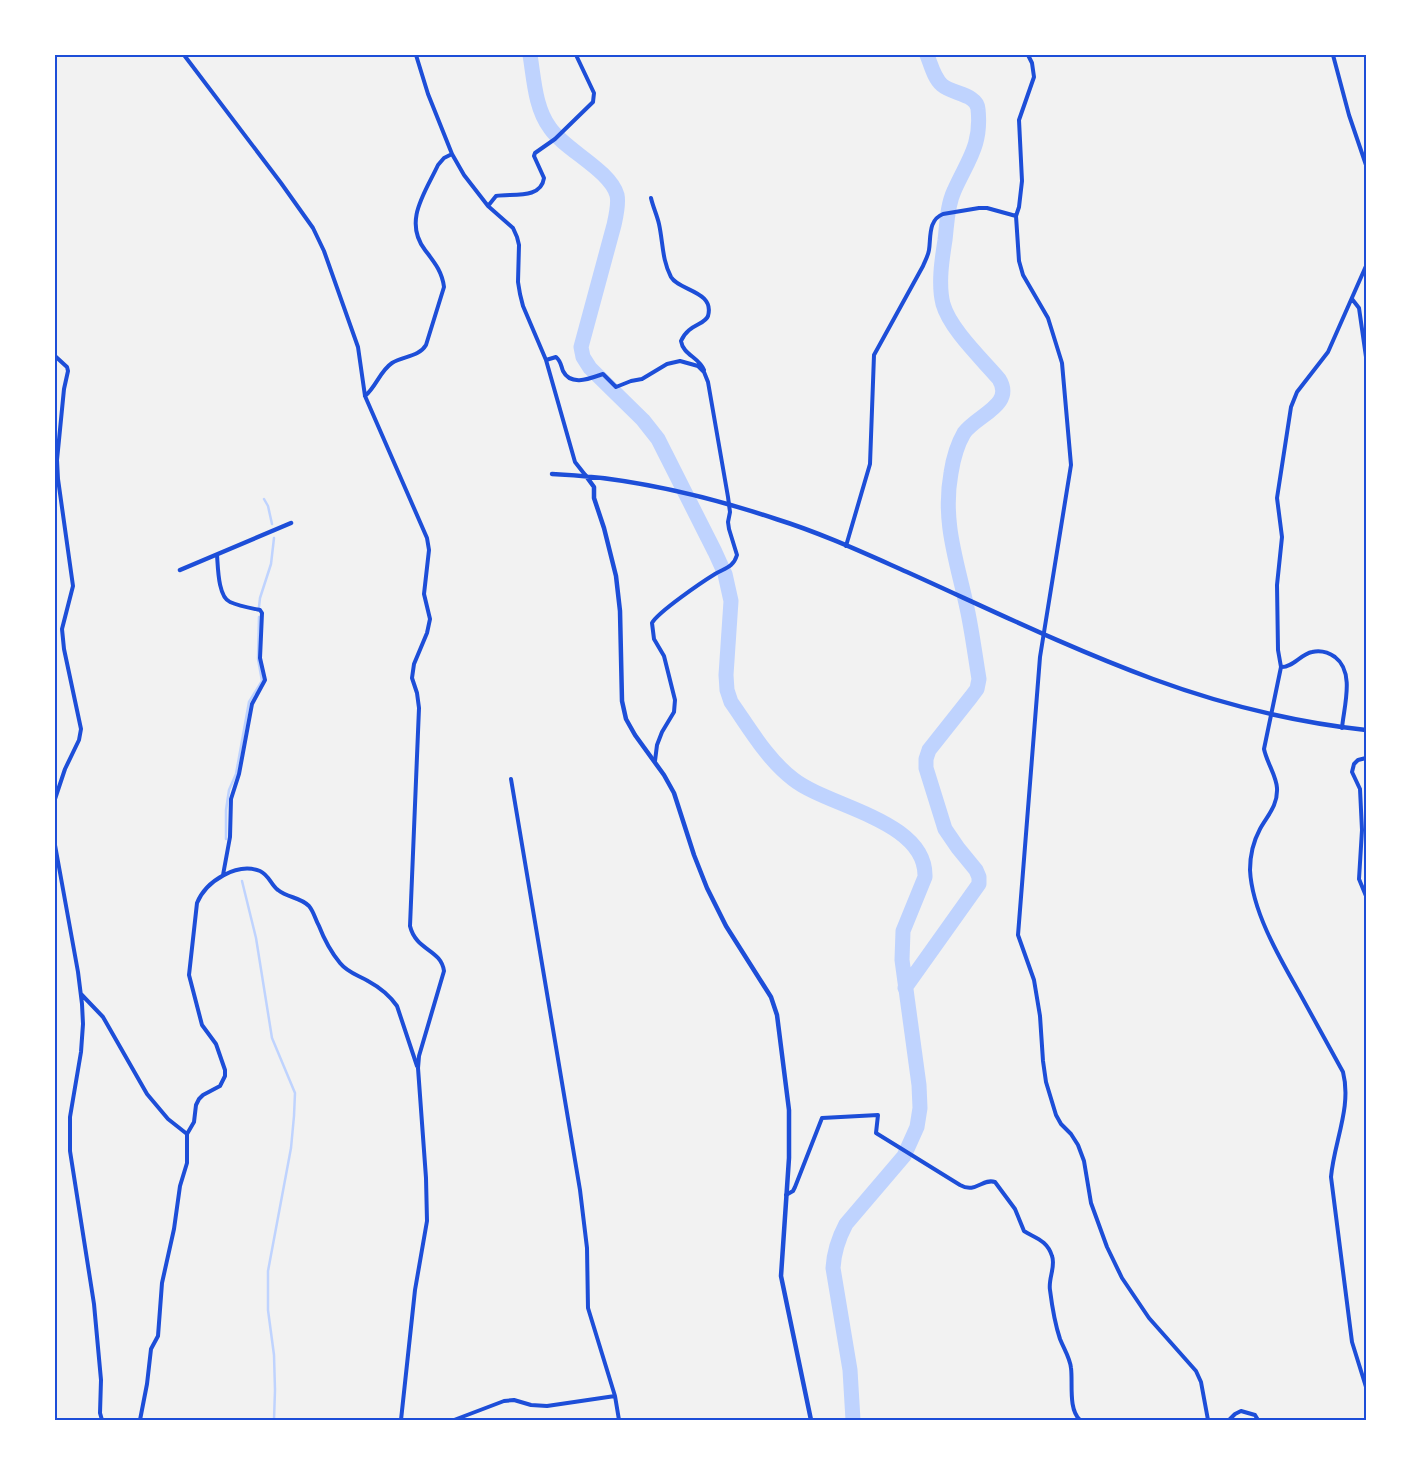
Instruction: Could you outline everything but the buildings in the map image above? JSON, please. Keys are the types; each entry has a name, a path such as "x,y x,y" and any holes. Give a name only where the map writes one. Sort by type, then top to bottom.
{"street":[{"path":"184,55 281,183 313,228 324,250 358,347 365,396 424,530 429,550 424,594 430,619 427,633 414,664 412,678 419,708 410,926 417,942 438,957 443,964 444,971 419,1056 418,1068 426,1178 427,1221 415,1290 401,1420"},
{"path":"416,55 428,94 452,154 464,175 488,206 513,228 520,245 518,282 523,306 546,360 575,462 594,487 594,498 616,576 620,611 622,701 626,719 674,793 707,888 726,926 771,997 777,1015 789,1110 789,1158 781,1276 811,1420"},
{"path":"488,206 496,196 526,194 541,186 544,178 534,156 535,153 555,139 593,102 594,98 576,55"},
{"path":"1028,55 1032,62 1034,77 1019,120 1022,181 1016,216 1018,261 1023,274 1048,318 1062,363 1071,465 1040,658 1018,935 1034,980 1040,1016 1046,1082 1056,1115 1078,1145 1084,1161 1091,1203 1107,1247 1122,1278 1149,1318 1196,1372 1202,1382 1208,1420"},
{"path":"1333,55 1349,115 1366,165"},
{"path":"365,396 390,364 417,354 423,350 426,344 444,287 443,278 438,267 417,238 414,227 415,214 438,165 444,158 452,154"},
{"path":"652,198 659,223 664,259 671,277 679,285 696,291 706,303 708,316 705,321 688,330 681,341 685,351 703,366 708,382 728,497 730,512 729,529 737,555 733,564 661,612 652,623 654,639 664,656 675,700 674,712 662,732 655,761"},
{"path":"846,546 870,464 874,355 923,266 928,253 932,223 937,216 943,214 979,208 987,208 1016,216"},
{"path":"1366,266 1328,352 1297,392 1291,407 1278,498 1282,538 1277,585 1278,650 1281,667 1264,749 1266,759 1276,779 1276,802 1271,814 1260,829 1250,858 1251,882 1263,923 1275,950 1343,1072 1346,1083 1346,1103 1334,1154 1332,1178 1352,1342 1366,1387"},
{"path":"1352,299 1359,308 1366,356"},
{"path":"55,356 67,367 68,371 64,389 57,460 73,586 62,628 64,649 81,729 79,740 64,769 55,799"},
{"path":"546,360 556,357 565,375 570,378 583,380 603,374 616,387 642,379 673,361 690,362 704,372"},
{"path":"552,474 586,476 678,491 776,519 866,554 1074,647 1152,678 1244,708 1342,728 1366,730"},
{"path":"180,570 291,523"},
{"path":"217,555 221,591 224,599 260,610 262,613 260,658 266,680 252,704 240,774 231,799 230,837 223,874"},
{"path":"1281,667 1286,668 1303,655 1313,652 1323,651 1339,660 1345,668 1347,677 1342,728"},
{"path":"1366,758 1358,760 1354,764 1352,772 1360,789 1362,830 1360,879 1362,891 1366,896"},
{"path":"511,779 580,1190 587,1248 588,1308 615,1396 618,1420"},
{"path":"55,844 78,972 83,1024 81,1052 70,1117 70,1152 94,1304 101,1380 100,1413 102,1420"},
{"path":"140,1420 151,1350 158,1336 162,1283 174,1229 180,1186 187,1163 187,1134 194,1122 196,1105 199,1099 220,1086 225,1076 225,1070 216,1044 202,1025 189,975 197,903 202,894 223,874 246,869 260,871 268,877 278,890 308,905 330,949 340,963 351,974 368,981 391,998 397,1006 418,1068"},
{"path":"80,994 103,1017 147,1094 168,1119 187,1134"},
{"path":"786,1195 793,1191 795,1187 822,1118 878,1115 876,1134 966,1188 973,1189 991,1181 996,1182 1015,1209 1024,1231 1035,1236 1048,1247 1053,1261 1049,1288 1060,1337 1071,1365 1074,1410 1080,1420"},
{"path":"454,1420 504,1401 514,1400 531,1406 547,1406 615,1396"},
{"path":"1229,1420 1241,1411 1255,1415 1258,1420"}],"waterway":[{"path":"530,55 538,102 545,120 557,136 606,177 617,195 614,225 581,347 583,357 590,368 643,420 658,439 725,574 731,601 726,675 727,690 731,702 767,753 793,779 809,789 873,817 893,828 910,842 921,858 925,877 903,931 902,960 919,1085 920,1108 917,1127 904,1156 846,1224 837,1245 833,1268 850,1370 853,1420"},
{"path":"905,988 979,884 976,870 945,829 926,768 926,759 929,750 977,689 979,679 972,634 949,525 949,491 953,463 964,433 998,403 1002,396 1003,388 999,379 959,333 943,304 941,272 949,209 954,191 976,143 979,122 977,104 969,97 942,85 937,79 927,55"},
{"path":"264,499 268,506 272,524"},
{"path":"259,607 271,564 274,538"},
{"path":"226,839 226,810 229,790 236,774 249,702 262,681 258,659 259,617"},
{"path":"242,881 256,938 272,1038 295,1093 291,1148 268,1271 268,1310 274,1355 274,1420"}]}
